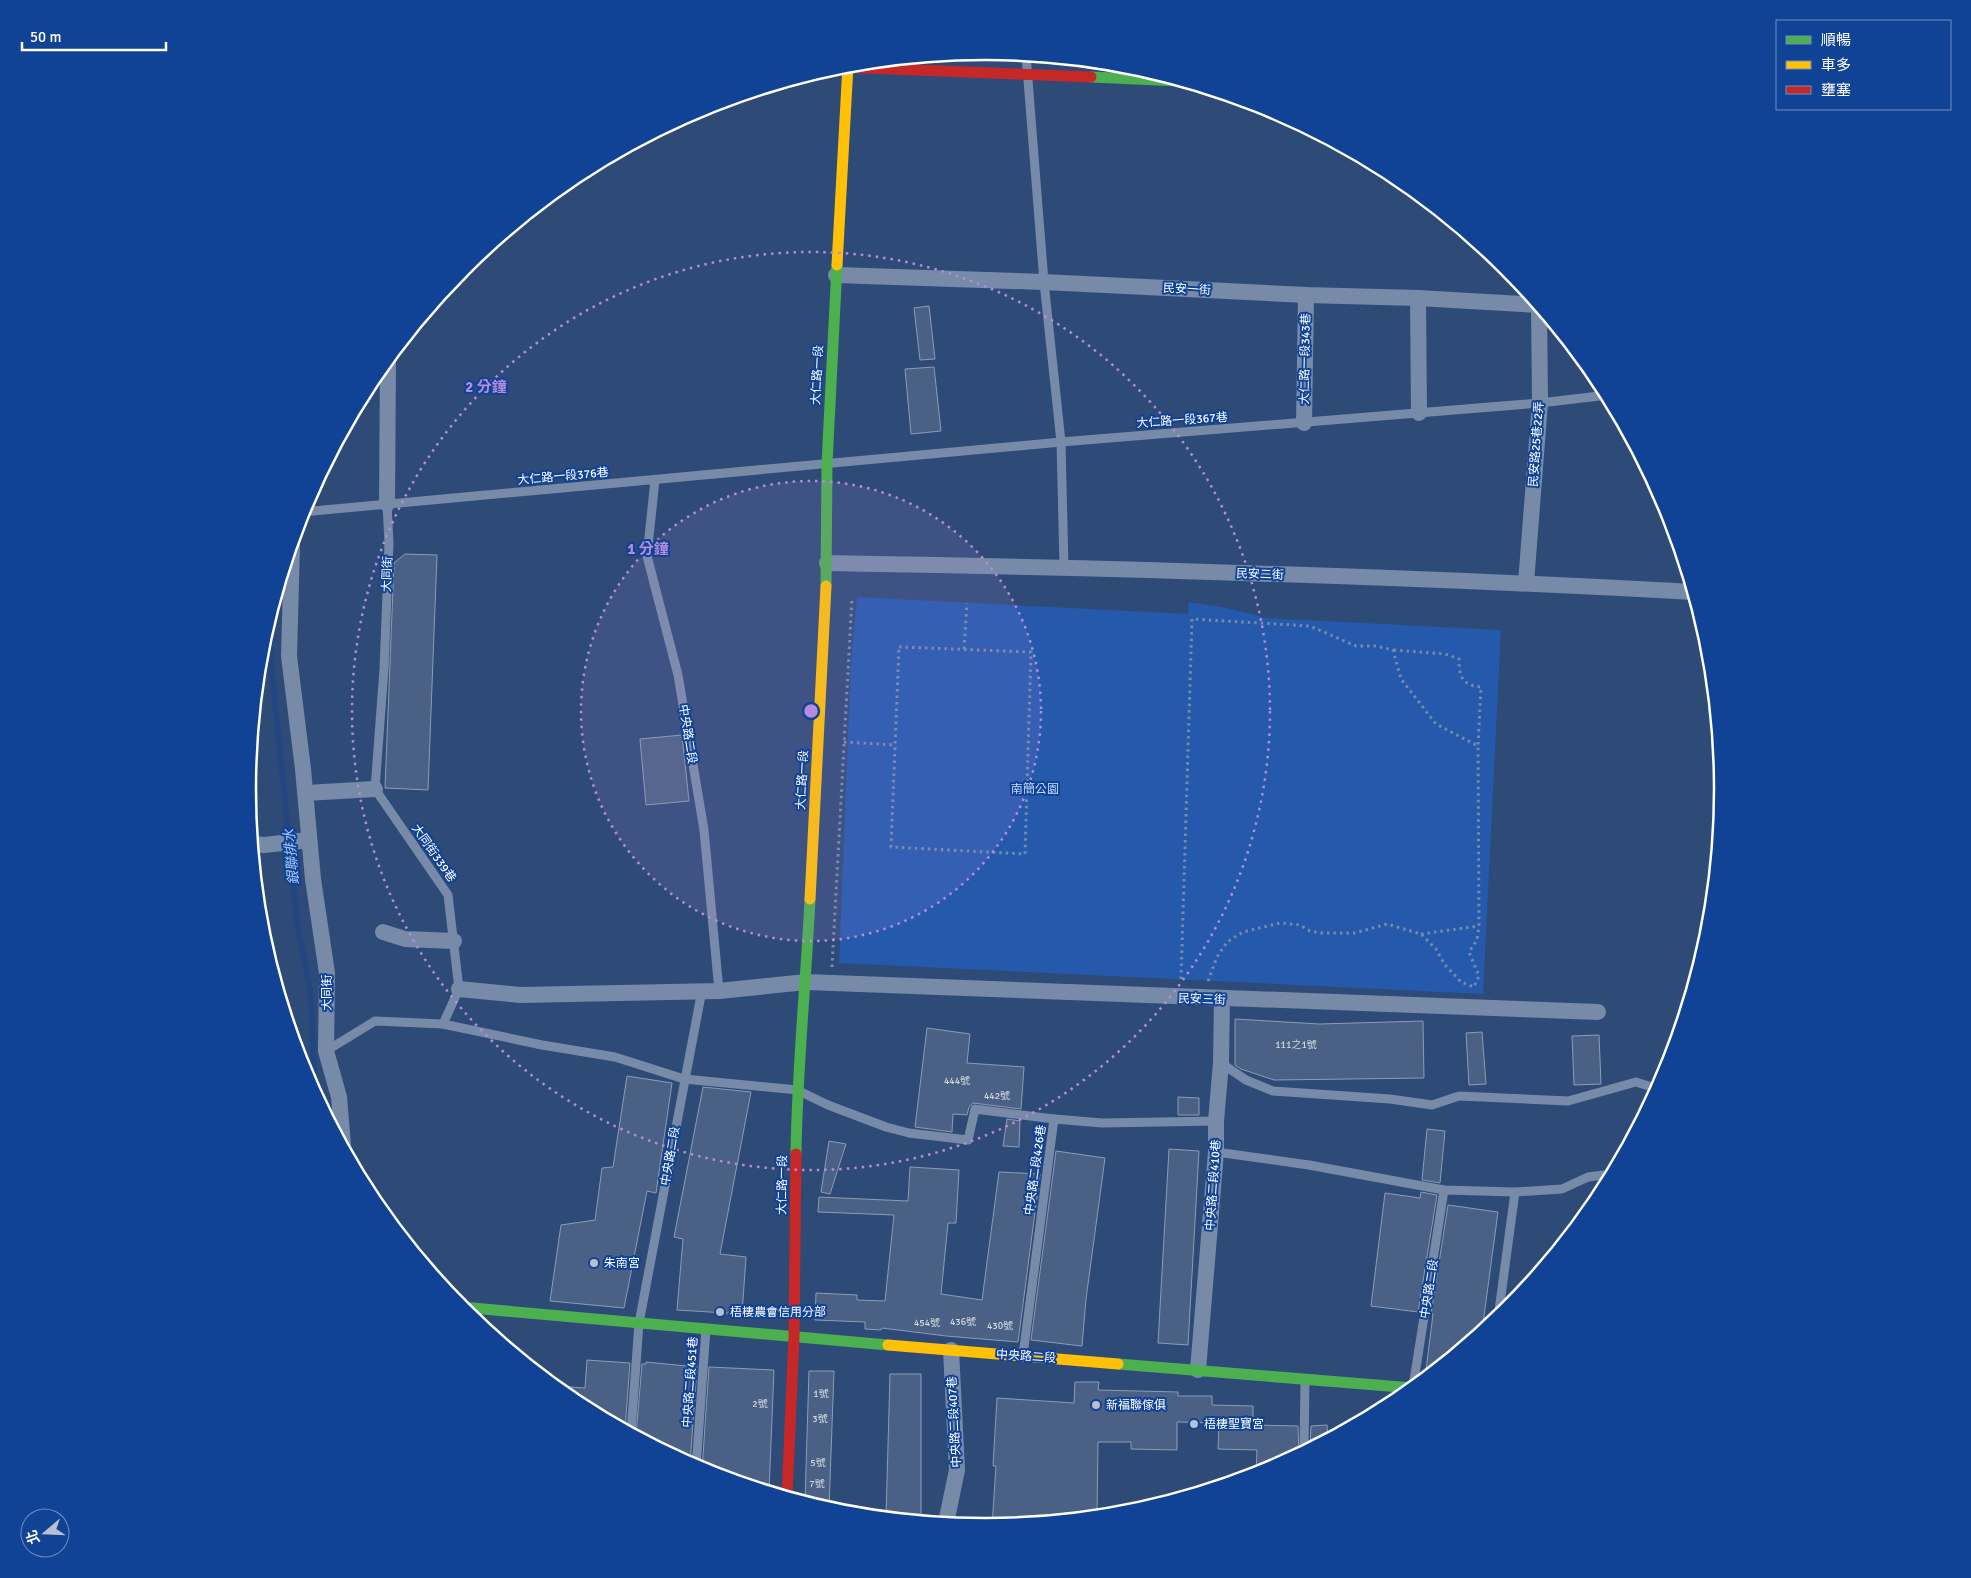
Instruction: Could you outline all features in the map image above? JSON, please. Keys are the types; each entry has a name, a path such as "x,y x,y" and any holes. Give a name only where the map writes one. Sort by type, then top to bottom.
{"street":[{"path":"879,68 1154,80"},
{"name":"大仁路一段","path":"786,1490 794,1337 797,1090 806,982 827,563 826,464 844,74"},
{"name":"民安一街","path":"836,275 1418,298 1532,306"},
{"name":"大仁路一段343巷","path":"1304,423 1306,295"},
{"path":"1418,298 1419,413"},
{"name":"民安路25巷22弄","path":"1526,583 1540,403 1539,314"},
{"name":"大同街","path":"387,504 388,372"},
{"name":"民安二街","path":"827,563 1064,567 1526,583 1687,592"},
{"name":"大同街","path":"291,567 289,656 306,793 309,840 327,973 326,1051 339,1097 342,1130"},
{"path":"306,793 375,789"},
{"path":"259,845 309,840"},
{"path":"383,932 405,939 454,941"},
{"path":"459,989 520,995 719,991 806,982"},
{"name":"民安三街","path":"806,982 1598,1012"},
{"name":"中央路二段410巷","path":"1198,1370 1216,1152 1216,1121 1221,1063 1222,999"},
{"name":"中央路二段","path":"474,1308 794,1337 1402,1387"},
{"name":"中央路二段407巷","path":"947,1516 957,1470 951,1350"}],"lane":[{"path":"1027,62 1044,282 1061,442 1064,567"},
{"name":"大仁路一段367巷","path":"826,464 1061,442 1540,403 1599,396"},
{"name":"大仁路一段376巷","path":"312,511 826,464"},
{"name":"中央路二段","path":"655,480 647,556 680,684 704,830 719,991"},
{"name":"大同街","path":"375,789 384,659 389,543 387,504"},
{"name":"大同街339巷","path":"375,789 448,895 459,989"},
{"path":"443,1024 459,989"},
{"name":"中央路二段","path":"639,1323 702,990"},
{"path":"326,1051 375,1021 443,1024 542,1046 615,1058 684,1078 797,1090 828,1104 909,1133 968,1140 975,1109 1054,1119"},
{"path":"1221,1063 1246,1080 1273,1091 1390,1099 1432,1105 1459,1096 1568,1101 1636,1082 1650,1087"},
{"name":"中央路二段426巷","path":"1023,1356 1054,1119 1102,1123 1216,1121"},
{"path":"1216,1152 1309,1164 1444,1190 1515,1192 1562,1189 1588,1177 1604,1175"},
{"name":"中央路二段","path":"1415,1378 1444,1190"},
{"path":"1500,1305 1515,1192"},
{"path":"631,1426 639,1323"},
{"name":"中央路二段451巷","path":"697,1458 706,1329"},
{"path":"1304,1445 1305,1380"}],"path":[{"path":"832,972 852,598"},
{"path":"964,650 967,603"},
{"path":"1181,980 1192,619 1310,626 1356,646 1376,646 1392,650 1445,654 1459,659 1459,673 1464,681 1472,686 1481,687 1478,746 1479,926 1478,940 1469,952 1479,976 1474,987 1460,982 1445,965 1436,949 1421,934"},
{"path":"899,647 1031,652 1025,854 892,847 896,745 899,647"},
{"path":"1392,650 1401,679 1436,724 1478,746"},
{"path":"844,742 896,745"},
{"path":"1207,985 1217,957 1227,942 1252,929 1280,923 1300,925 1310,931 1321,933 1355,933 1387,924 1421,934 1479,926"}],"green space":[{"name":"南簡公園","path":"857,597 1188,614 1189,602 1222,607 1267,618 1501,630 1483,994 839,963 851,660"}],"building":[{"path":"929,306 935,359 920,360 914,308"},
{"path":"934,367 941,431 911,434 905,369"},
{"path":"405,554 437,555 428,790 385,788 394,563"},
{"path":"682,735 689,801 646,805 640,739"},
{"path":"1235,1019 1319,1024 1423,1021 1424,1078 1274,1080 1241,1069 1235,1065"},
{"path":"927,1028 970,1034 967,1063 1024,1067 1021,1109 973,1103 969,1107 967,1115 953,1114 952,1132 915,1127"},
{"path":"1482,1032 1486,1084 1469,1085 1466,1033"},
{"path":"1599,1035 1601,1084 1574,1085 1572,1036"},
{"name":"朱南宮","path":"627,1076 672,1083 656,1193 647,1191 624,1308 550,1301 561,1225 595,1220 602,1168 613,1167"},
{"path":"703,1087 751,1092 720,1254 746,1257 742,1314 677,1310 683,1239 674,1237"},
{"path":"1178,1097 1199,1098 1199,1115 1178,1115"},
{"path":"1007,1119 1020,1121 1019,1147 1003,1146"},
{"path":"1427,1129 1445,1131 1440,1183 1422,1180"},
{"path":"829,1141 846,1144 830,1194 821,1192"},
{"path":"1169,1149 1199,1151 1188,1345 1158,1343"},
{"path":"1056,1151 1105,1158 1086,1299 1082,1346 1031,1340"},
{"path":"910,1167 959,1170 956,1223 948,1223 941,1294 982,1300 999,1172 1040,1174 1018,1342 882,1328 881,1330 865,1329 865,1322 815,1320 816,1293 857,1295 857,1300 885,1301 894,1215 818,1212 819,1197 908,1201"},
{"path":"1421,1192 1437,1195 1418,1312 1371,1306 1385,1193 1420,1198"},
{"path":"1448,1205 1498,1212 1483,1321 1426,1369 1433,1314 1431,1314"},
{"path":"587,1360 630,1363 625,1422 569,1387 585,1388"},
{"path":"646,1362 697,1367 691,1456 637,1429 642,1364 646,1364"},
{"path":"709,1367 774,1370 769,1485 703,1461"},
{"path":"809,1371 834,1371 829,1501 805,1495"},
{"path":"890,1374 921,1374 921,1515 886,1511"},
{"path":"1075,1382 1099,1382 1098,1390 1178,1392 1178,1396 1212,1396 1212,1405 1253,1406 1253,1425 1298,1426 1299,1447 1256,1466 1257,1450 1218,1449 1219,1423 1177,1422 1177,1450 1131,1449 1131,1442 1098,1442 1097,1509 1033,1516 993,1518 996,1466 993,1466 997,1398 1074,1403"},
{"path":"1327,1425 1328,1432 1310,1442 1311,1426"}],"waterway":[{"name":"銀聯排水","path":"270,651 298,929 311,995 314,1073"}],"traffic: fast":[{"path":"1091,77 1152,80"},
{"path":"826,586 827,464 837,265"},
{"path":"796,1154 798,1090 810,899"},
{"path":"474,1308 888,1345"},
{"path":"1118,1364 1402,1387"}],"traffic: slow":[{"path":"837,265 848,73"},
{"path":"810,899 826,586"},
{"path":"888,1345 1118,1364"}],"traffic: jam":[{"path":"875,68 1091,77"},
{"path":"787,1490 794,1337 796,1154"}],"place":[{"name":"朱南宮","path":"594,1263"},
{"name":"梧棲農會信用分部","path":"720,1312"},
{"name":"新福聯傢俱","path":"1096,1405"},
{"name":"梧棲聖寶宮","path":"1194,1424"}]}
